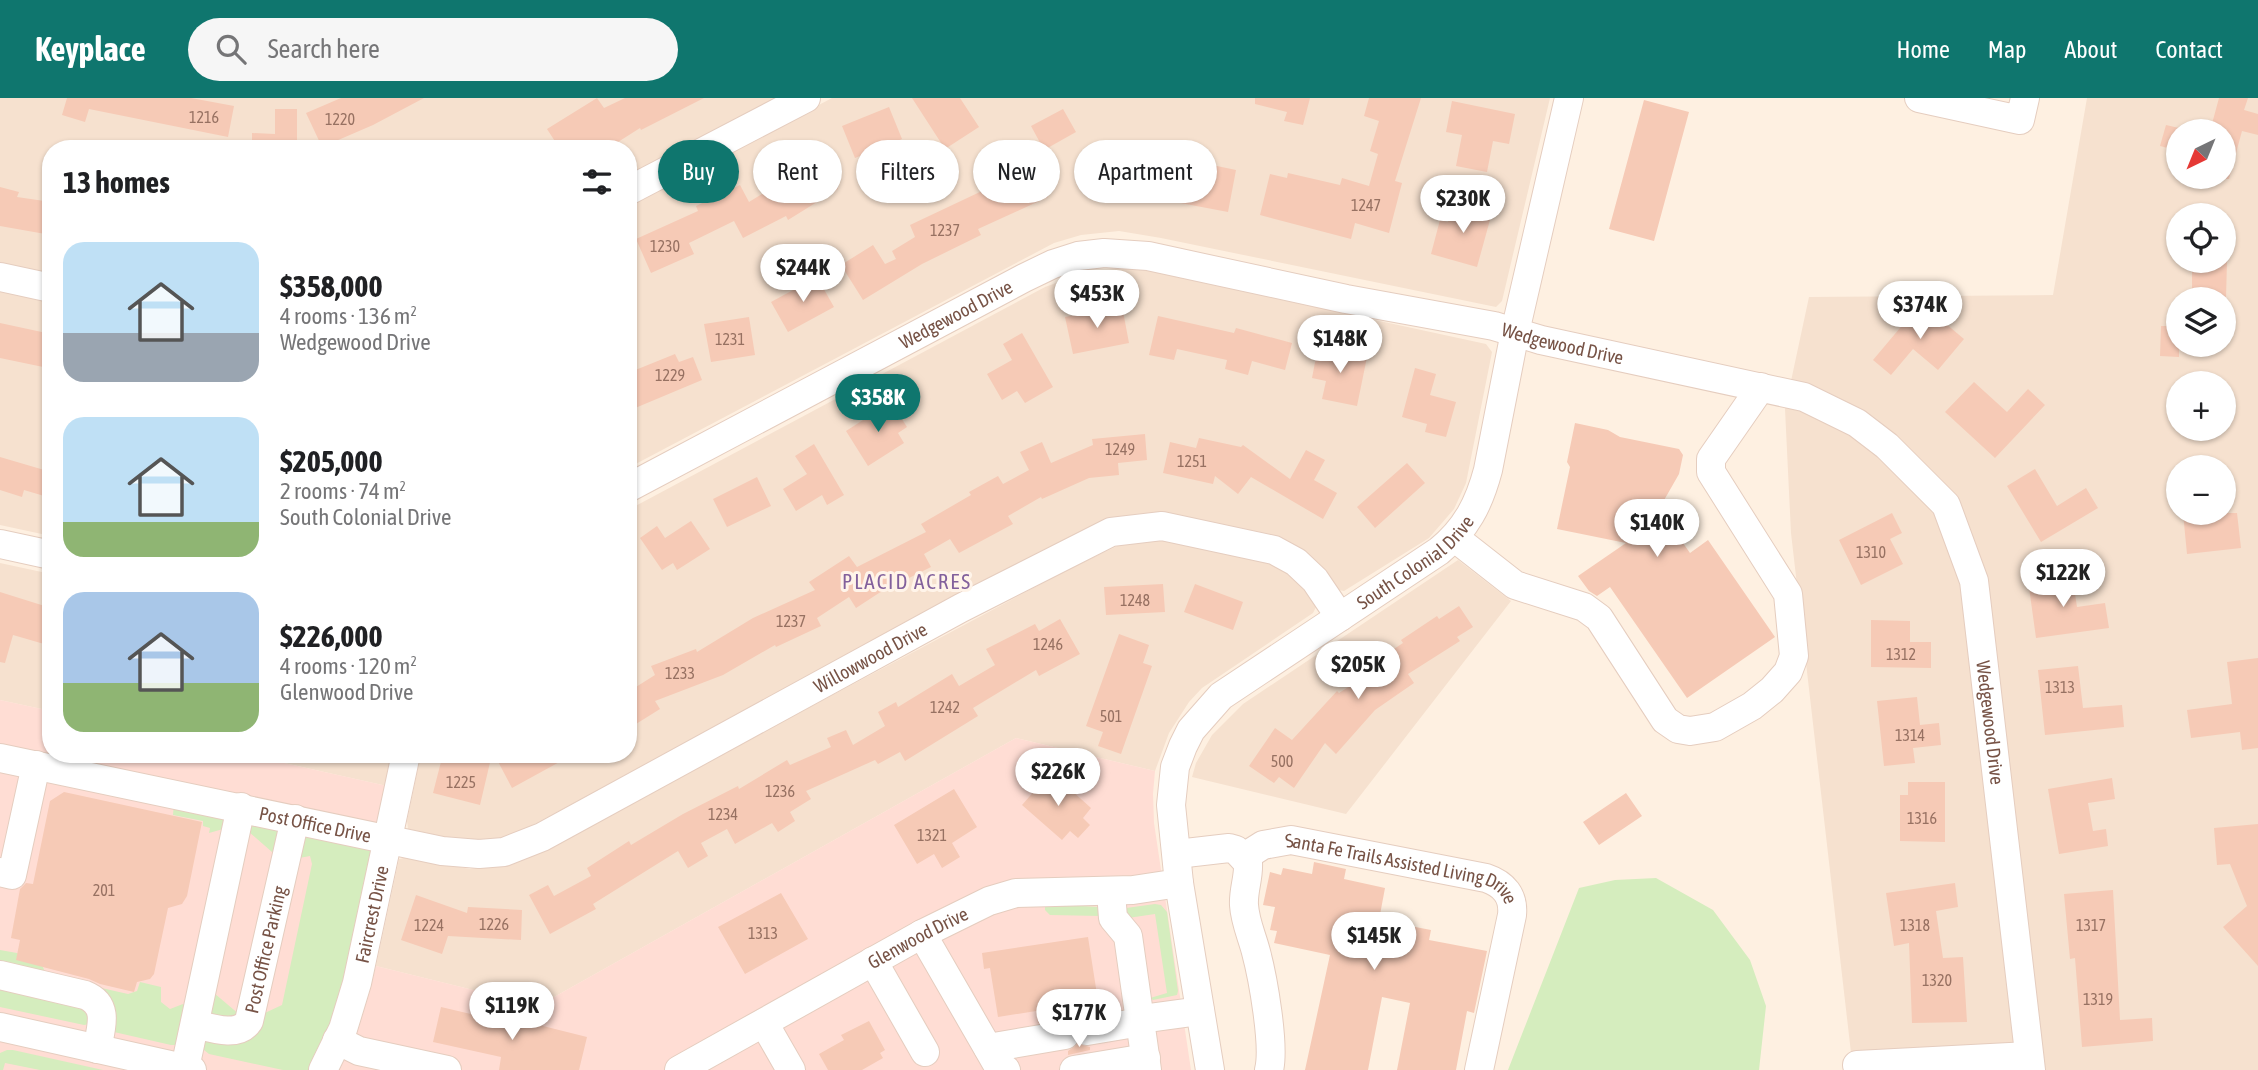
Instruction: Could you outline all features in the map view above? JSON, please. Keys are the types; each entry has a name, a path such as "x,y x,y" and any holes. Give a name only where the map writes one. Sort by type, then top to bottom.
{"street":[{"path":"637,186 806,98"},
{"name":"South Colonial Drive","path":"1210,1070 1180,883 1171,805 1175,767 1191,730 1221,696 1455,538 1471,516 1482,492 1515,332 1569,98"},
{"path":"1919,98 2020,120 2025,98"},
{"name":"Wedgewood Drive","path":"637,483 1024,278 1078,256 1104,253 1148,256 1346,299 1494,326 1804,397 1857,423 1887,446 1946,505 1974,582 2030,1063"},
{"path":"0,277 42,286"},
{"path":"1455,538 1515,585 1584,607 1599,618 1665,720 1678,729 1690,731 1716,727 1752,706 1772,690 1788,672 1794,656 1788,594 1709,466 1711,459 1761,387"},
{"name":"Willowwood Drive","path":"388,838 442,850 479,854 504,852 542,837 961,608 1111,532 1162,526 1274,550 1296,562 1315,580 1340,617"},
{"path":"0,544 42,553"},
{"name":"Post Office Drive","path":"0,758 388,838"},
{"name":"Faircrest Drive","path":"323,1070 337,1040 357,983 404,763"},
{"path":"0,872 12,875 36,765"},
{"path":"0,1027 188,1069 241,807"},
{"name":"Post Office Parking","path":"195,1024 214,1029 237,1030 247,1026 295,819"},
{"name":"Santa Fe Trails Assisted Living Drive","path":"1244,857 1264,845 1290,840 1486,878 1505,889 1511,898 1512,915 1479,1070"},
{"path":"1177,854 1229,848 1244,857 1248,871 1244,903 1265,1004 1271,1052 1269,1070"},
{"name":"Glenwood Drive","path":"679,1070 971,908 1016,893 1111,892 1180,883"},
{"path":"1074,1070 1147,1064 1128,936 1113,918 1111,892"},
{"path":"922,934 997,1064 1006,1070"},
{"path":"873,961 925,1052"},
{"path":"0,975 85,995 95,1000 103,1017 97,1049"},
{"path":"988,1048 1200,1011"},
{"path":"764,1023 791,1070"},
{"path":"337,1040 359,1051 447,1070"},
{"path":"1857,1065 2030,1063"}],"shaded area":[{"path":"0,98 777,98 697,140 658,140 658,160 637,171 637,140 42,140 42,272 0,263"},
{"path":"832,98 1550,98 1502,301 1496,307 1161,238 1119,231 1081,235 1054,243 637,463 637,201 658,190 658,203 739,203 739,147"},
{"path":"2087,98 2258,98 2258,1070 1853,1070 1791,533 1785,409 1809,297 2053,295"},
{"path":"1123,268 1145,270 1486,344 1492,352 1466,483 1454,509 1429,538 1344,591 1338,590 1322,567 1308,554 1260,532 1154,513 1136,514 1097,525 496,842 480,844 408,829 407,821 419,763 637,763 637,505 1045,287 1081,274"},
{"path":"0,289 42,298 42,534 0,525"},
{"path":"1165,540 1275,564 1292,574 1316,607 1313,613 1202,688 1189,702 1169,733 1155,771 1016,738 538,1006 376,966 399,859 408,857 470,869 504,866 595,822 1067,570 1128,541"},
{"path":"1458,560 1511,601 1346,814 1192,777 1196,763 1212,735 1243,704"},
{"path":"0,563 42,572 42,709 0,700"},
{"path":"0,700 42,709 42,763 284,763 387,786 356,930 310,1070 0,1070"},
{"path":"1016,738 1155,771 1154,823 1191,1070 339,1070 369,992 376,966 538,1006"},
{"path":"284,763 392,763 387,786"}],"green space":[{"path":"174,804 226,820 223,829 209,833 210,828 203,826 203,821 173,815"},
{"path":"248,824 279,829 276,851 272,852 249,832"},
{"path":"305,835 372,850 341,996 329,1027 308,1070 283,1070 209,1054 204,1050 202,1042 282,1005 312,864 310,856 299,858"},
{"path":"1656,878 1713,910 1750,960 1766,1006 1759,1070 1508,1070 1579,888 1615,880"},
{"path":"1048,904 1099,907 1101,916 1050,915 1045,910"},
{"path":"1161,905 1167,912 1178,991 1177,995 1153,1000 1150,998 1167,993 1155,914 1128,918 1126,908"},
{"path":"0,950 17,953 42,965 45,972 0,967"},
{"path":"140,982 161,987 161,1002 170,1009 183,1004 186,1006 177,1045 114,1032 97,987 128,994 137,991"},
{"path":"0,983 90,1005 89,1024 0,1007"},
{"path":"214,993 240,1015 240,1020 210,1014"},
{"path":"7,1050 103,1070 40,1070 5,1063 3,1070 0,1070 0,1053"}],"building":[{"path":"67,98 191,98 234,106 228,137 89,109 85,122 62,115"},
{"path":"341,98 424,98 338,140 319,140 306,113"},
{"path":"597,98 604,108 625,98 704,98 641,130 640,128 621,140 554,140 547,129"},
{"path":"912,98 960,98 979,127 959,140 939,140"},
{"path":"1255,98 1310,98 1303,125 1284,121 1287,112 1255,104"},
{"path":"1369,98 1421,98 1395,181 1402,183 1389,233 1355,223 1351,239 1260,215 1270,174 1287,178 1288,173 1340,185 1342,178 1369,186 1378,154 1370,151 1379,121 1364,116"},
{"path":"2219,98 2248,98 2244,110 2258,114 2258,135 2242,131 2236,153 2236,119 2213,119"},
{"path":"1644,100 1689,112 1654,241 1609,229"},
{"path":"1452,101 1515,114 1509,144 1493,141 1487,172 1456,166 1462,135 1446,132"},
{"path":"889,107 902,139 856,140 855,158 842,126"},
{"path":"275,109 297,109 297,140 252,140 252,133 275,134"},
{"path":"1063,109 1076,132 1060,141 1039,140 1031,126"},
{"path":"2166,125 2166,148 2160,146"},
{"path":"1217,166 1236,170 1228,212 1181,203 1217,203"},
{"path":"740,185 749,202 753,200 753,203 815,203 788,220 786,216 743,238 734,221 689,243 694,254 651,273 637,239 698,211 696,206 702,203 739,203"},
{"path":"0,187 19,192 17,197 42,201 42,233 0,226"},
{"path":"973,195 973,203 1035,203 978,229 981,235 922,264 863,300 841,265 873,245 885,264 896,259 892,251 915,237 910,225"},
{"path":"1467,201 1493,209 1477,267 1431,254 1440,220 1448,222 1451,210 1463,214"},
{"path":"2192,273 2227,273 2226,287 2192,287"},
{"path":"817,277 834,307 788,332 771,302"},
{"path":"1921,303 1964,339 1938,370 1913,349 1891,375 1873,360"},
{"path":"1122,306 1129,343 1073,354 1065,317"},
{"path":"1158,316 1234,333 1236,328 1292,343 1285,370 1252,361 1248,375 1225,369 1227,360 1177,349 1174,360 1149,355"},
{"path":"749,317 755,355 711,362 704,324"},
{"path":"0,323 42,332 42,367 0,358"},
{"path":"2161,326 2166,326 2166,356 2160,356"},
{"path":"1022,333 1053,387 1025,403 1017,391 1002,400 987,374 1012,360 1003,344"},
{"path":"1318,347 1367,357 1357,406 1322,399 1326,381 1312,378"},
{"path":"675,354 679,362 693,357 702,380 637,407 637,369"},
{"path":"1415,368 1436,374 1430,395 1456,402 1446,437 1425,432 1427,424 1402,417"},
{"path":"1974,382 2007,412 2028,389 2045,405 1995,458 1945,412"},
{"path":"891,402 907,427 898,433 904,443 868,466 846,431"},
{"path":"1575,423 1608,430 1620,437 1679,449 1683,455 1679,474 1659,509 1690,553 1708,540 1775,637 1687,698 1610,587 1597,596 1589,591 1578,576 1626,543 1557,529 1570,467 1567,462"},
{"path":"1145,434 1147,460 1118,463 1119,475 1089,478 1042,499 1041,497 1008,516 1013,524 959,553 950,539 924,554 931,567 879,593 856,608 849,597 817,618 821,626 776,647 775,645 723,675 655,701 660,709 637,723 637,686 655,675 651,666 696,649 697,652 753,618 815,590 809,582 849,556 857,567 926,532 921,524 971,495 969,492 998,476 1003,484 1029,470 1020,452 1042,442 1051,463 1093,445 1092,439"},
{"path":"1199,438 1241,447 1243,445 1290,479 1306,450 1325,460 1314,480 1337,493 1323,519 1251,477 1238,494 1215,476 1213,484 1163,473 1170,442 1196,448"},
{"path":"814,444 844,495 827,505 822,495 796,511 783,489 807,474 795,456"},
{"path":"0,457 42,469 42,495 24,490 22,497 0,490"},
{"path":"1407,463 1425,483 1375,528 1357,507"},
{"path":"2035,469 2057,506 2086,488 2098,508 2041,542 2007,486"},
{"path":"757,477 771,506 727,527 713,499"},
{"path":"1892,513 1902,533 1890,539 1903,564 1861,585 1839,540"},
{"path":"2237,513 2241,548 2187,554 2184,525 2236,525"},
{"path":"691,521 710,549 677,570 673,563 662,570 640,538 657,526 665,538"},
{"path":"2072,574 2077,607 2105,603 2109,628 2036,638 2028,580"},
{"path":"1163,584 1165,612 1106,615 1104,587"},
{"path":"1195,584 1243,602 1233,630 1184,612"},
{"path":"0,592 42,605 42,643 13,635 5,663 0,662"},
{"path":"1459,606 1473,627 1457,637 1460,641 1408,674 1414,683 1375,710 1336,754 1325,743 1294,788 1279,777 1274,783 1249,766 1275,728 1292,740 1337,691 1339,693 1378,668 1374,662 1403,643 1401,640 1437,616 1439,619"},
{"path":"1060,619 1080,654 1039,676 1036,670 973,708 978,716 905,761 900,752 878,764 875,760 806,791 811,799 790,812 795,821 778,832 772,823 735,844 727,829 701,843 708,856 688,868 678,851 593,904 596,909 550,934 529,895 548,885 554,896 591,876 587,868 629,841 631,845 683,814 738,786 739,789 787,760 790,765 831,747 827,738 846,730 853,745 885,726 878,712 896,702 898,707 952,674 959,686 995,665 986,649 1035,624 1039,631"},
{"path":"1871,620 1910,621 1910,642 1931,642 1931,668 1871,667"},
{"path":"1119,634 1149,645 1143,663 1152,666 1121,754 1098,746 1103,732 1086,726"},
{"path":"2258,658 2258,748 2242,750 2240,732 2191,738 2187,710 2232,704 2227,662"},
{"path":"2078,666 2083,708 2122,705 2124,727 2045,735 2038,670"},
{"path":"1917,697 1920,725 1939,723 1941,745 1913,748 1915,763 1884,766 1877,701"},
{"path":"441,763 490,763 480,805 433,793"},
{"path":"499,763 558,763 512,788"},
{"path":"1051,772 1091,808 1083,818 1090,825 1078,838 1070,831 1062,840 1022,805"},
{"path":"2112,778 2115,799 2088,803 2093,831 2106,829 2108,846 2059,854 2048,789"},
{"path":"1908,782 1945,782 1945,842 1900,841 1900,795 1908,795"},
{"path":"954,789 977,827 952,843 960,857 942,868 934,854 917,864 894,825"},
{"path":"64,792 202,822 187,896 182,904 168,908 154,974 150,979 137,982 134,992 16,960 20,940 11,938 20,889 26,883 33,884 50,801"},
{"path":"1626,793 1642,816 1599,845 1583,822"},
{"path":"2258,824 2258,966 2223,927 2247,906 2230,864 2217,865 2214,828"},
{"path":"1314,862 1346,869 1344,879 1385,888 1379,920 1431,930 1429,940 1487,951 1474,1013 1467,1011 1456,1070 1397,1070 1410,1003 1382,997 1368,1070 1305,1070 1330,955 1274,943 1277,931 1270,930 1275,907 1263,905 1270,872 1281,875 1283,868 1312,874"},
{"path":"1955,883 1958,907 1936,911 1943,958 1963,957 1967,1022 1912,1023 1909,943 1894,946 1886,893"},
{"path":"2113,890 2120,1020 2152,1018 2153,1041 2082,1047 2075,958 2070,959 2064,894"},
{"path":"781,893 808,939 745,974 718,927"},
{"path":"416,895 467,913 468,907 522,910 521,940 448,936 442,954 401,940"},
{"path":"1088,937 1098,1001 1095,1001 1096,1013 1084,1015 1074,1022 1062,1019 1038,1023 1036,1011 998,1017 990,968 984,969 982,953"},
{"path":"441,1007 509,1023 511,1018 587,1037 579,1070 499,1070 501,1057 433,1042"},
{"path":"869,1021 885,1050 880,1053 883,1058 862,1070 828,1070 819,1054 844,1040 841,1035"},
{"path":"1078,1044 1090,1047 1090,1050 1068,1055 1068,1051"}],"district":[{"name":"PLACID ACRES","path":"907,581"}]}
